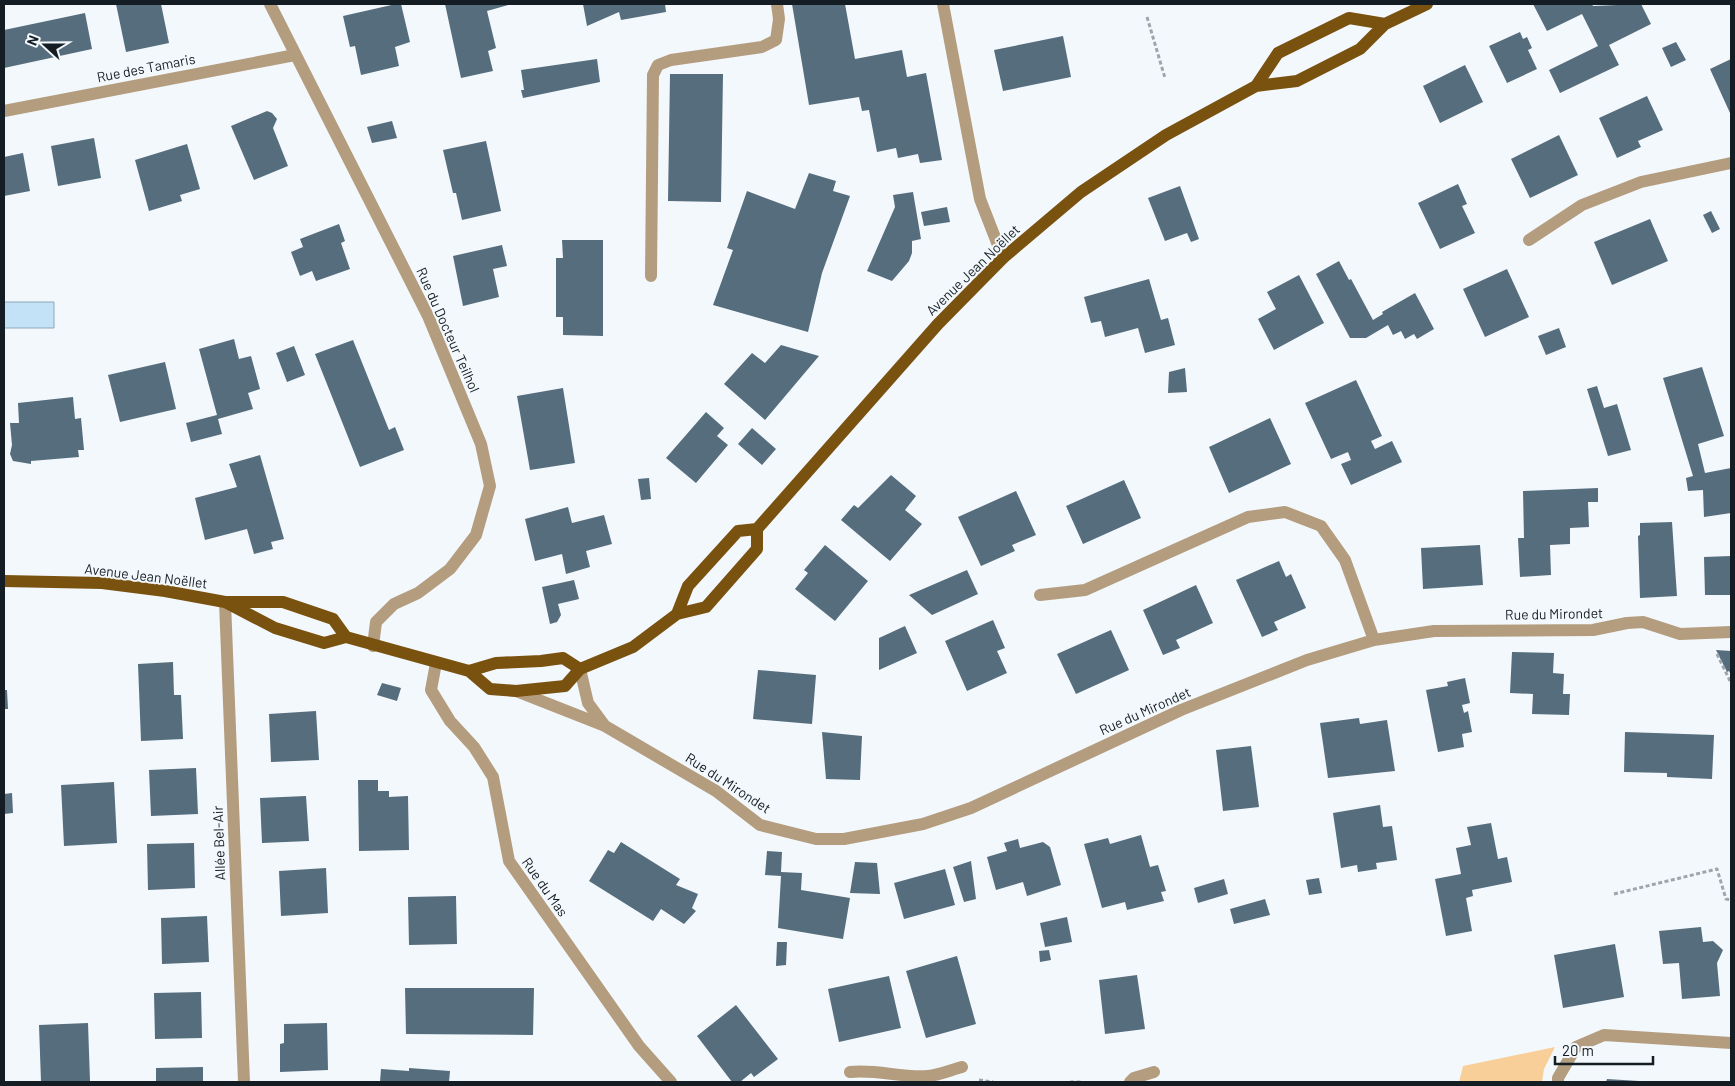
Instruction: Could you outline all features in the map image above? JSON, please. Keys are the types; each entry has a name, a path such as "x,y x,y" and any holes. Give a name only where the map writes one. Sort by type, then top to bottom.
{"main road":[{"name":"Avenue Jean Noëllet","path":"757,529 938,324 1003,258 1081,192 1166,135 1256,86 1296,81 1360,49 1385,24 1427,4"},
{"name":"Avenue Jean Noëllet","path":"1256,86 1278,53 1349,18 1385,24"},
{"path":"346,637 469,671 490,689 516,691 565,686 580,669 633,647 677,614 706,607 757,549 757,529 738,531 688,586 677,614"},
{"name":"Avenue Jean Noëllet","path":"4,581 102,583 165,590 225,602 283,602 333,619 346,637 324,643 276,628 225,602"},
{"path":"469,671 496,663 563,658 580,669"}],"street":[{"name":"Rue du Docteur Teilhol","path":"270,4 428,316 481,444 490,486 476,535 450,569 418,593 394,604 376,622 374,646"},
{"path":"650,276 652,75 658,65 670,60 762,47 776,40 779,19 777,4"},
{"path":"943,4 980,198 1003,258"},
{"name":"Rue des Tamaris","path":"4,111 295,55"},
{"path":"1529,240 1582,205 1641,182 1731,163"},
{"path":"1040,595 1085,590 1248,518 1284,512 1321,526 1345,560 1374,640"},
{"name":"Allée Bel-Air","path":"225,602 244,1082"},
{"name":"Rue du Mirondet","path":"516,691 605,726 716,791 760,824 816,839 844,839 923,824 971,808 1181,710 1307,660 1374,640 1434,630 1593,630 1627,623 1643,622 1680,634 1731,632"},
{"name":"Rue du Mas","path":"436,663 431,690 450,721 474,747 493,776 508,861 639,1046 671,1082"},
{"name":"Rue du Mirondet","path":"580,669 588,703 605,726"},
{"path":"1558,1082 1558,1078 1576,1047 1604,1035 1731,1043"},
{"path":"850,1072 869,1070 885,1078 929,1076 962,1067"},
{"path":"1130,1082 1134,1078 1154,1072"}],"path":[{"path":"1147,17 1165,78"},
{"path":"1707,634 1731,683"},
{"path":"1614,894 1717,869 1726,900 1731,900"},
{"path":"1070,1082 1081,1082"}],"shaded area":[{"path":"1555,1047 1544,1069 1542,1082 1459,1082 1463,1066"}],"water":[{"path":"4,302 54,302 54,328 4,328"}],"building":[{"path":"116,4 161,4 169,43 126,52"},
{"path":"401,4 410,42 395,47 399,66 361,75 355,46 350,47 343,16"},
{"path":"445,4 512,4 487,11 496,48 488,51 493,71 461,78"},
{"path":"583,4 665,4 666,12 621,20 619,12 587,26"},
{"path":"792,4 845,4 855,59 902,50 907,77 926,73 942,160 920,163 918,154 898,158 896,148 877,152 869,110 862,111 859,97 809,105"},
{"path":"1533,4 1592,4 1593,6 1641,4 1651,24 1609,45 1619,65 1560,93 1549,70 1598,46 1582,14 1547,31"},
{"path":"85,13 92,49 4,68 4,30"},
{"path":"1520,32 1523,39 1527,37 1532,48 1528,50 1537,69 1507,83 1489,46"},
{"path":"1063,36 1071,77 1003,91 994,50"},
{"path":"1676,42 1686,60 1671,67 1662,48"},
{"path":"597,59 600,82 523,98 521,90 524,90 521,70"},
{"path":"1731,59 1731,113 1730,113 1710,69"},
{"path":"1465,65 1483,102 1440,123 1423,86"},
{"path":"670,74 723,74 721,202 668,201"},
{"path":"1647,96 1663,130 1638,141 1641,147 1617,158 1599,118"},
{"path":"267,111 272,113 277,119 273,128 288,166 254,180 231,126"},
{"path":"392,121 397,138 372,143 367,127"},
{"path":"1559,135 1578,175 1530,198 1511,159"},
{"path":"94,138 101,178 58,186 51,146"},
{"path":"486,141 501,211 462,220 456,193 453,193 443,150"},
{"path":"187,144 200,189 180,195 182,201 149,211 135,160"},
{"path":"23,153 30,191 4,196 4,157"},
{"path":"809,173 836,181 833,191 850,196 822,273 808,332 713,305 733,250 727,248 747,191 795,209"},
{"path":"1458,184 1467,204 1462,206 1475,233 1440,249 1418,203"},
{"path":"1180,186 1199,239 1191,242 1187,233 1165,241 1148,198"},
{"path":"913,192 921,239 912,241 912,253 909,261 892,281 867,271 895,207 893,195"},
{"path":"947,207 950,222 924,226 921,212"},
{"path":"1711,211 1720,229 1712,233 1703,215"},
{"path":"1650,219 1668,261 1612,285 1594,242"},
{"path":"339,224 345,241 341,243 350,269 316,281 312,271 300,276 291,252 303,247 300,239"},
{"path":"562,240 603,240 603,336 563,335 563,317 556,317 556,258 563,258"},
{"path":"502,245 507,266 493,269 499,297 463,306 453,256"},
{"path":"1339,261 1373,320 1383,314 1382,312 1415,293 1434,329 1417,339 1414,334 1405,339 1401,331 1393,335 1388,325 1366,338 1350,338 1316,274"},
{"path":"1507,269 1529,317 1485,337 1463,289"},
{"path":"1299,275 1324,323 1274,350 1258,319 1276,309 1267,292"},
{"path":"1149,279 1161,320 1168,318 1175,345 1145,353 1138,328 1105,337 1101,321 1091,323 1084,297"},
{"path":"1559,328 1566,347 1546,355 1538,336"},
{"path":"234,339 239,359 251,356 260,389 248,393 253,409 218,419 222,434 191,442 186,423 217,415 199,349"},
{"path":"353,340 389,430 395,427 404,450 360,467 315,354"},
{"path":"781,345 819,356 765,420 724,384 752,353 765,363"},
{"path":"294,346 305,375 287,382 276,353"},
{"path":"165,362 176,409 120,422 108,375"},
{"path":"1702,367 1724,436 1698,444 1705,473 1731,468 1731,513 1704,517 1703,490 1688,491 1686,478 1693,476 1663,378"},
{"path":"1185,368 1187,392 1168,393 1169,372"},
{"path":"1356,380 1382,436 1371,441 1375,449 1392,441 1402,462 1351,485 1341,464 1351,460 1348,452 1331,459 1305,403"},
{"path":"1597,386 1604,408 1617,404 1631,450 1608,456 1587,389"},
{"path":"563,388 575,463 530,470 517,396"},
{"path":"73,397 75,419 81,418 84,450 78,450 79,457 31,461 31,464 13,461 10,454 12,445 10,423 19,423 18,403"},
{"path":"706,412 724,428 717,436 728,445 696,483 666,458"},
{"path":"1270,418 1291,464 1229,493 1209,447"},
{"path":"752,428 776,449 762,465 738,444"},
{"path":"260,455 284,539 271,542 273,549 254,554 247,529 205,540 195,498 237,487 229,464"},
{"path":"891,475 916,496 905,510 922,524 890,561 841,520 854,505 858,508"},
{"path":"649,478 651,499 641,500 638,479"},
{"path":"1124,480 1141,518 1083,544 1066,506"},
{"path":"1598,488 1598,502 1588,502 1589,527 1570,528 1570,544 1550,545 1551,575 1520,577 1518,538 1524,538 1523,491"},
{"path":"1016,491 1036,535 1012,545 1015,551 981,566 958,517"},
{"path":"568,507 572,523 604,515 612,544 586,551 590,567 566,574 562,554 535,561 525,519"},
{"path":"1672,522 1677,596 1640,598 1638,536 1640,535 1640,523"},
{"path":"825,545 868,581 835,621 795,589 808,573 804,570"},
{"path":"1480,545 1483,585 1423,589 1421,548"},
{"path":"1731,556 1731,595 1705,595 1704,557"},
{"path":"1279,561 1286,577 1291,574 1306,608 1274,622 1278,630 1262,637 1236,580"},
{"path":"967,570 978,594 932,615 909,595"},
{"path":"574,580 579,599 558,604 561,615 557,622 550,624 542,587"},
{"path":"1196,585 1213,623 1176,640 1180,648 1163,655 1143,610"},
{"path":"993,620 1005,648 997,651 1007,673 967,691 945,641"},
{"path":"905,626 917,653 879,670 879,638"},
{"path":"1111,630 1129,670 1076,694 1057,654"},
{"path":"1716,650 1731,651 1731,675 1729,671 1727,672"},
{"path":"1512,652 1554,653 1553,673 1564,674 1563,694 1570,694 1569,715 1532,714 1533,694 1510,693"},
{"path":"173,662 174,695 181,695 183,739 141,741 138,664"},
{"path":"758,670 816,675 812,724 753,719"},
{"path":"1465,678 1470,703 1462,705 1464,713 1468,711 1472,732 1462,734 1464,747 1438,752 1426,690 1448,686 1447,682"},
{"path":"382,683 401,688 397,701 377,695"},
{"path":"4,690 7,690 8,709 4,709"},
{"path":"316,711 319,760 271,762 269,714"},
{"path":"1359,718 1360,724 1387,720 1395,771 1328,778 1320,723"},
{"path":"822,732 862,736 860,780 826,779"},
{"path":"1625,732 1714,735 1712,779 1667,777 1667,773 1624,772"},
{"path":"1251,746 1259,807 1223,811 1216,750"},
{"path":"196,768 198,814 151,816 149,770"},
{"path":"358,780 378,780 378,791 389,791 389,797 408,796 409,850 359,851"},
{"path":"114,782 117,843 64,846 61,785"},
{"path":"12,793 13,813 4,814 4,794"},
{"path":"306,796 309,841 262,843 260,798"},
{"path":"1380,805 1383,827 1392,826 1397,860 1376,863 1377,869 1358,872 1357,865 1341,868 1333,813"},
{"path":"1491,823 1498,859 1507,857 1512,882 1472,890 1473,896 1466,898 1472,931 1446,936 1435,879 1461,874 1456,848 1471,845 1467,827"},
{"path":"1141,835 1150,867 1158,865 1166,891 1161,892 1164,901 1127,910 1125,902 1102,908 1084,844 1108,838 1110,844"},
{"path":"1018,839 1020,848 1043,842 1050,847 1061,885 1027,896 1023,882 996,890 987,857 1007,851 1004,843"},
{"path":"621,842 680,879 676,885 698,894 692,908 696,911 684,924 661,909 653,921 589,881 608,850 614,853"},
{"path":"194,843 195,888 148,890 147,844"},
{"path":"767,851 782,852 781,872 802,873 801,890 850,898 843,939 778,928 781,876 765,875"},
{"path":"971,861 976,899 964,902 953,867"},
{"path":"855,862 877,863 880,894 850,893"},
{"path":"326,868 328,913 281,916 279,871"},
{"path":"945,869 955,905 904,919 894,883"},
{"path":"1319,878 1322,893 1309,895 1306,880"},
{"path":"1224,879 1228,894 1198,903 1194,888"},
{"path":"456,896 457,944 409,945 408,897"},
{"path":"1265,899 1270,915 1234,924 1230,909"},
{"path":"207,916 209,962 162,964 161,918"},
{"path":"1067,917 1072,942 1045,947 1040,923"},
{"path":"1701,927 1703,942 1713,941 1723,950 1717,963 1720,996 1682,999 1679,963 1663,964 1659,931"},
{"path":"777,942 787,942 786,965 776,966"},
{"path":"1615,944 1624,997 1563,1008 1554,955"},
{"path":"1049,950 1051,960 1040,962 1039,951"},
{"path":"957,956 976,1024 926,1038 906,971"},
{"path":"1137,975 1145,1029 1105,1034 1099,980"},
{"path":"889,976 901,1028 839,1042 828,989"},
{"path":"405,988 534,988 533,1035 406,1034"},
{"path":"201,992 202,1038 155,1039 154,993"},
{"path":"736,1005 778,1059 754,1077 751,1073 740,1082 732,1082 697,1036"},
{"path":"88,1023 90,1081 41,1082 39,1025"},
{"path":"327,1023 328,1070 280,1072 280,1044 284,1043 284,1024"},
{"path":"203,1067 203,1082 156,1082 156,1068"},
{"path":"409,1068 450,1071 449,1082 380,1082 381,1069 409,1071"},
{"path":"1607,1079 1639,1081 1639,1082 1606,1082"}]}
